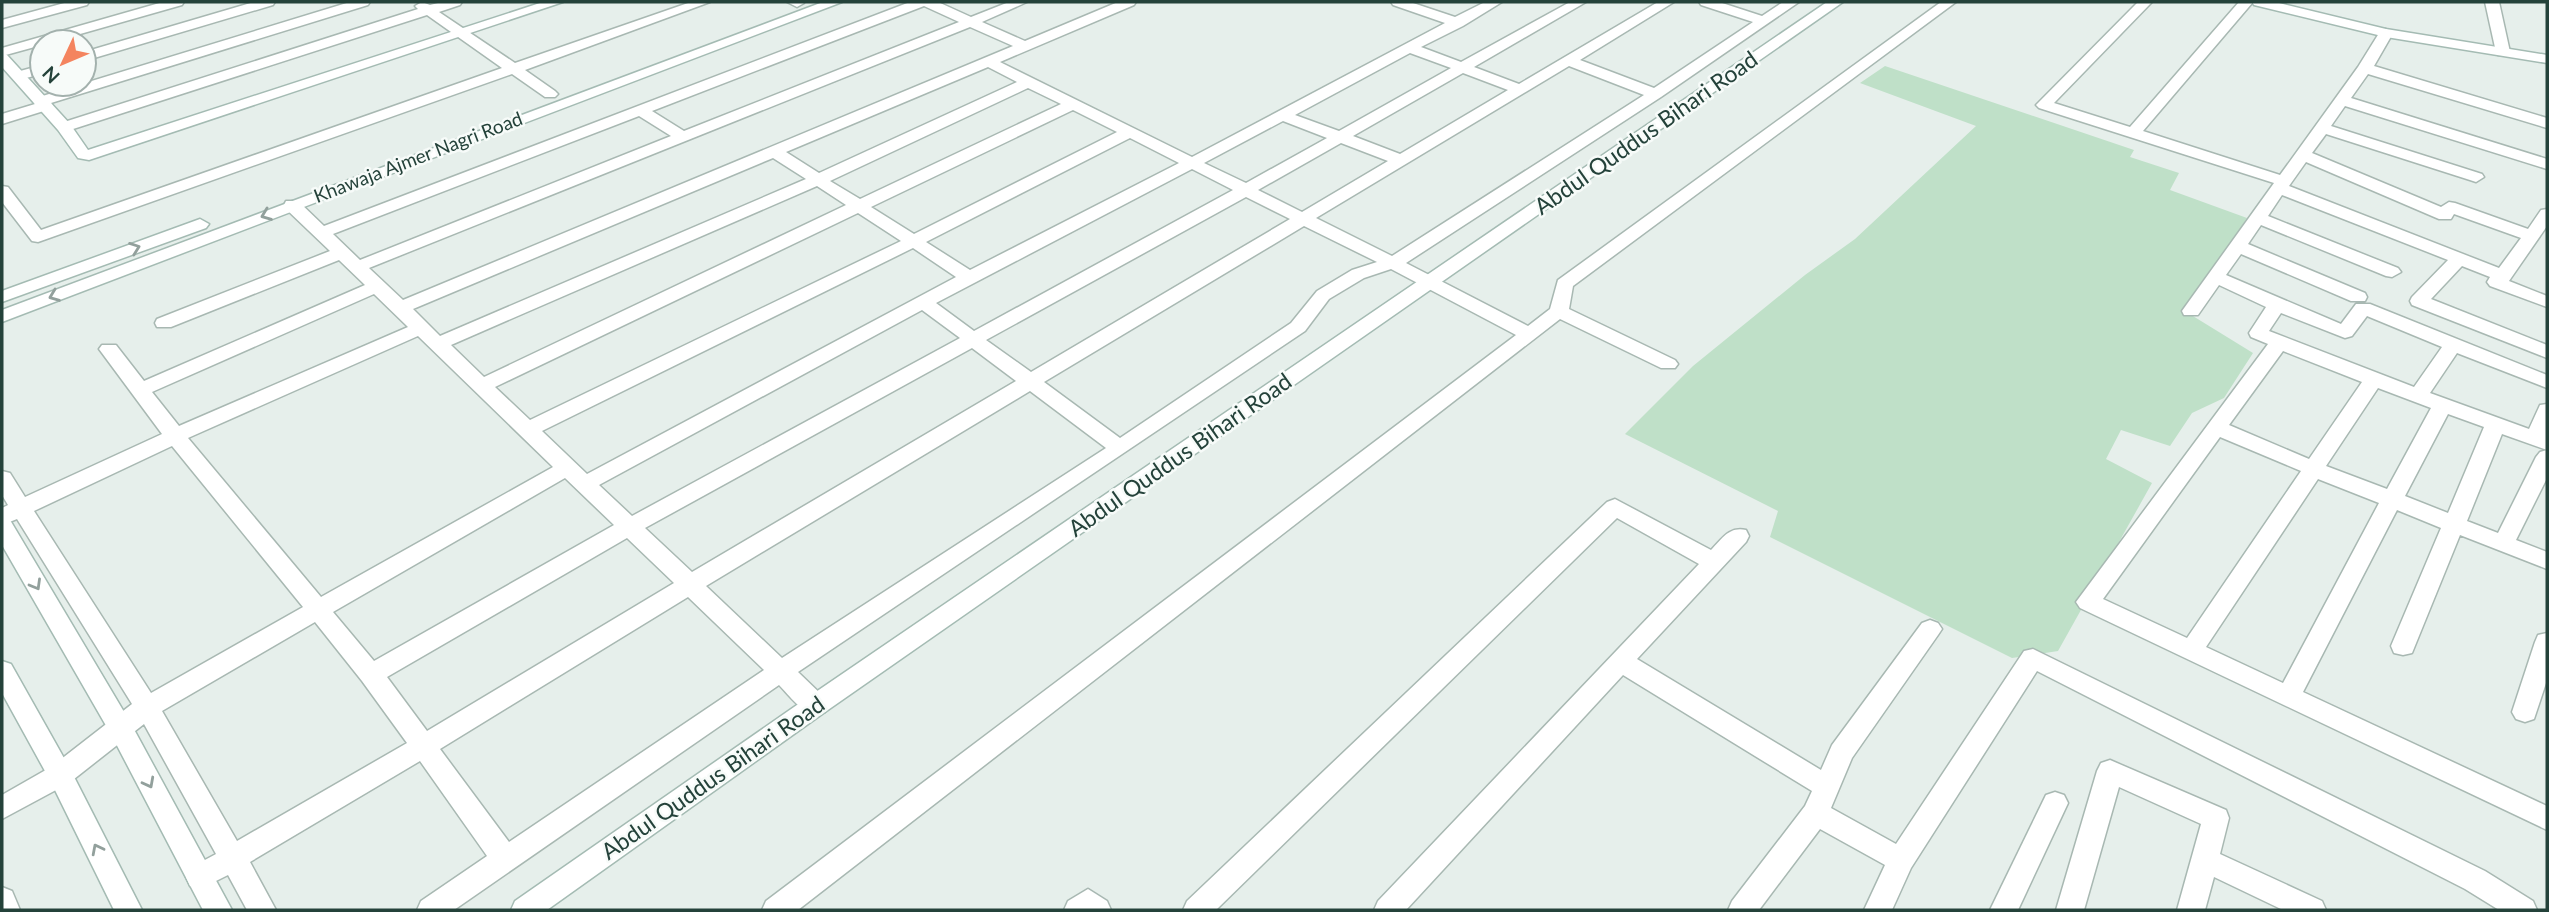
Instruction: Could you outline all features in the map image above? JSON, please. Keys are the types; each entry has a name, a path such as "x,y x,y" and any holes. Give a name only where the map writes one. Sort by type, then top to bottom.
{"street":[{"path":"2,24 82,2"},
{"path":"2,52 177,2"},
{"path":"98,53 268,2"},
{"path":"2,119 43,103 363,2"},
{"path":"64,127 421,6 455,2"},
{"path":"2,58 64,127 84,155 98,154 556,2"},
{"path":"2,192 38,237 703,2"},
{"name":"Khawaja Ajmer Nagri Road","path":"2,298 798,2"},
{"name":"Khawaja Ajmer Nagri Road","path":"2,316 835,2"},
{"path":"321,233 925,2 1024,46"},
{"path":"164,323 350,260 684,137 1020,2"},
{"path":"400,308 1129,2"},
{"path":"1398,2 1458,23"},
{"path":"2,808 60,775 147,707 318,609 923,302 1495,2"},
{"path":"371,674 629,527 1245,190 1578,2"},
{"path":"200,877 424,746 690,584 1667,2"},
{"path":"1706,2 1763,21"},
{"path":"431,910 781,671 1121,448 1298,327 1323,295 1358,274 1393,263 1656,94 1792,2"},
{"name":"Abdul Quddus Bihari Road","path":"525,910 816,705 1836,2"},
{"path":"776,910 1559,311 1564,284 1949,2"},
{"path":"2145,2 2044,105 2282,184 2502,276"},
{"path":"2132,134 2246,2"},
{"path":"2259,2 2386,33 2547,60"},
{"path":"2489,2 2503,52"},
{"path":"421,6 550,94"},
{"path":"2192,311 2365,68 2386,33"},
{"path":"1410,48 1521,90"},
{"path":"1568,61 1656,94"},
{"path":"988,62 1431,282 1529,334"},
{"path":"2365,68 2547,164"},
{"path":"18,76 28,73"},
{"path":"437,344 818,180 1029,82"},
{"path":"2342,100 2451,115 2547,123"},
{"path":"481,386 1073,104"},
{"path":"641,111 684,137"},
{"path":"1282,116 1403,161"},
{"path":"2322,128 2476,177"},
{"path":"527,430 1128,133"},
{"path":"773,151 969,276"},
{"path":"2303,155 2445,215 2449,207 2531,236"},
{"path":"292,205 816,705"},
{"path":"2547,214 2496,282 2547,302"},
{"path":"2258,218 2392,272"},
{"path":"2238,246 2358,297"},
{"path":"2459,259 2420,301 2547,352"},
{"path":"2216,277 2277,306 2344,332 2363,308 2547,382"},
{"path":"142,389 377,286"},
{"path":"923,302 1121,448"},
{"path":"2277,306 2258,333 2373,380 2496,424 2543,446"},
{"path":"1559,311 1668,363"},
{"path":"8,518 175,436 421,328"},
{"path":"2279,342 2088,603 2547,819"},
{"path":"2418,396 2453,344"},
{"path":"109,349 142,389 175,436 371,674 506,860"},
{"path":"2191,651 2373,380"},
{"path":"2288,697 2390,499 2442,405"},
{"path":"2503,544 2543,446 2547,410"},
{"path":"2403,646 2496,424"},
{"path":"2216,427 2314,469 2547,561"},
{"path":"2,478 8,518 218,910"},
{"path":"1197,910 1615,507 1714,562"},
{"path":"8,518 147,707 262,910"},
{"path":"1388,910 1738,536"},
{"path":"1742,910 1816,813 1841,753 1930,629"},
{"path":"2525,712 2547,642"},
{"path":"1878,910 1901,860 2034,658 2475,880 2524,910"},
{"path":"1622,663 1827,787"},
{"path":"2,671 60,775 128,910"},
{"path":"2070,910 2110,771 2217,818 2191,910"},
{"path":"2004,910 2055,803"},
{"path":"1816,813 1901,860"},
{"path":"2205,860 2312,910"},
{"path":"2,900 6,910"},
{"path":"1079,910 1088,902 1097,910"}],"green space":[{"path":"1885,66 2134,150 2130,157 2179,173 2170,190 2247,218 2188,313 2253,353 2224,398 2192,413 2170,446 2121,430 2106,459 2152,483 2058,651 2012,658 1770,537 1778,511 1625,434 1693,366 1805,275 1855,239 1976,126 1860,83"}]}
